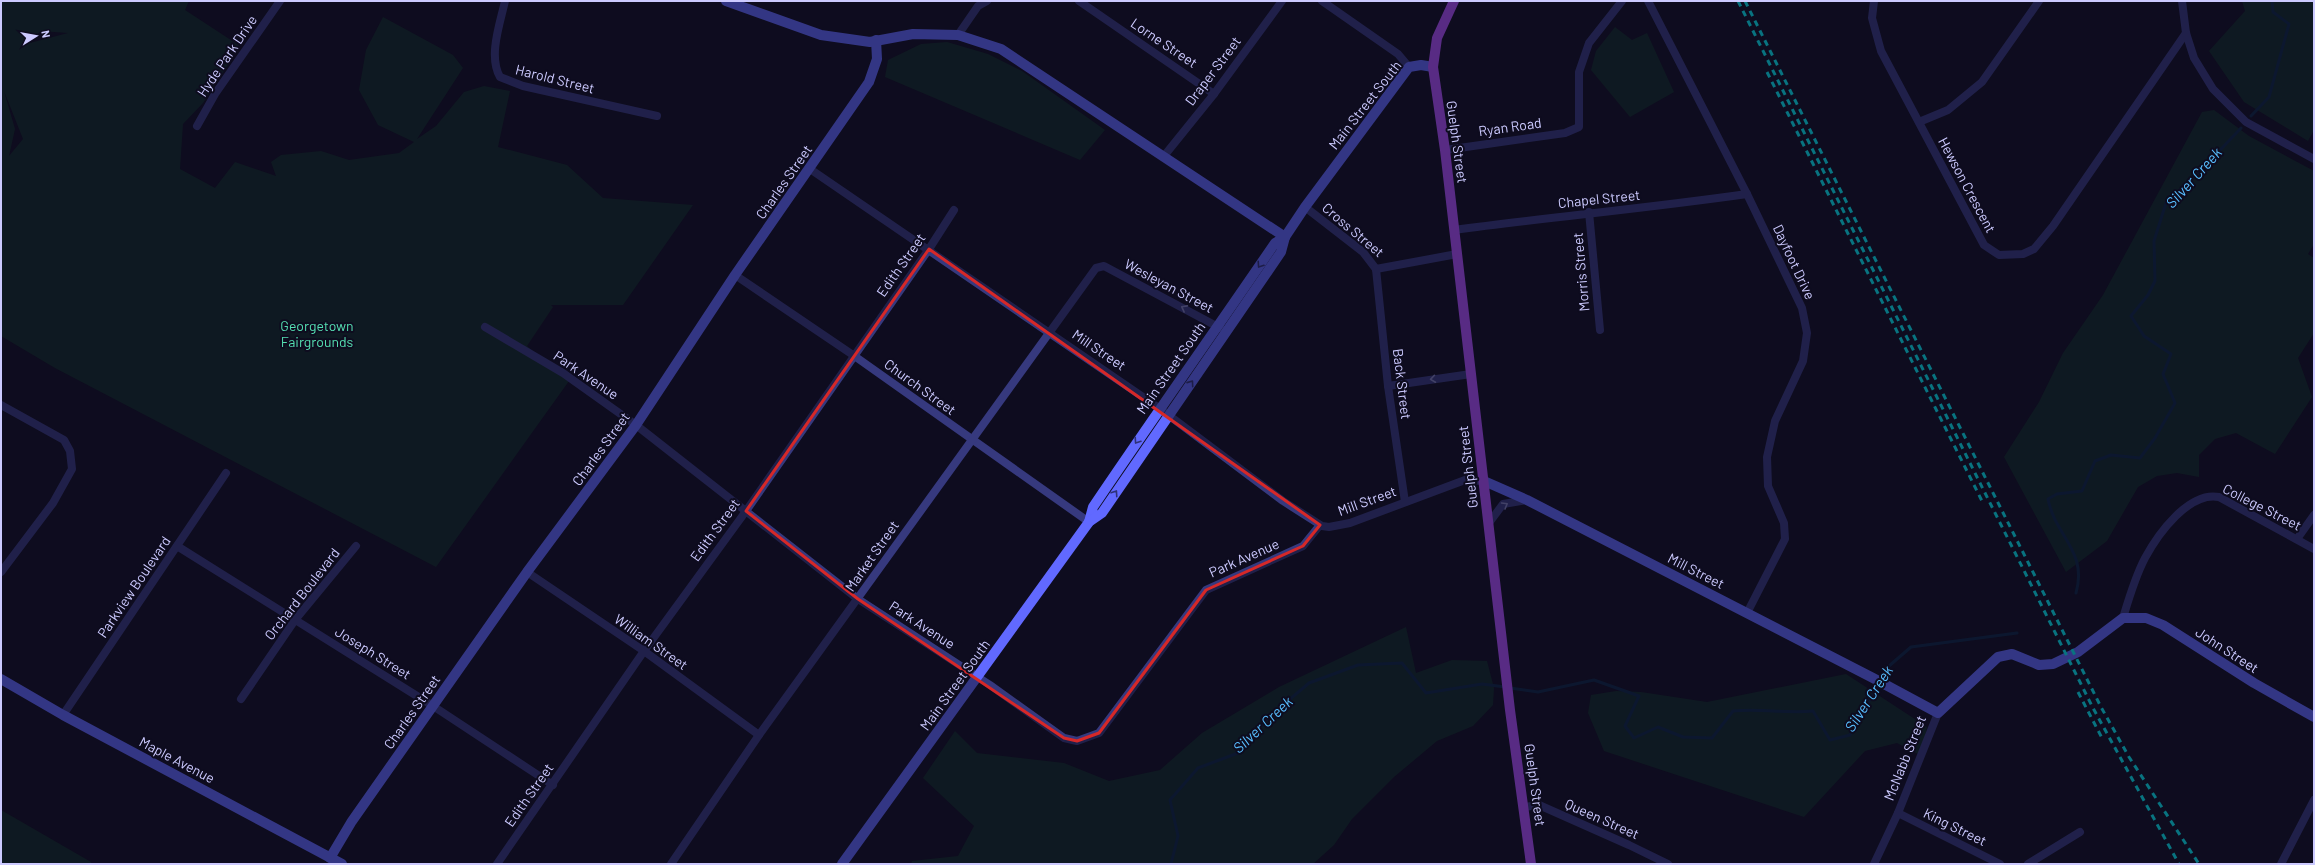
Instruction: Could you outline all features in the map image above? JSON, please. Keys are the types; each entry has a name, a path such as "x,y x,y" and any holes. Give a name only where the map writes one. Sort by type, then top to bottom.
{"main road":[{"name":"Guelph Street","path":"1454,1 1437,38 1433,67 1445,150 1510,710 1531,864"}],"street":[{"name":"Hyde Park Drive","path":"196,126 215,94 280,1"},
{"name":"Harold Street","path":"505,1 494,57 495,69 500,77 523,86 657,116"},
{"path":"726,1 821,35 870,42 913,34 958,35 1001,48 1285,237"},
{"path":"958,35 978,6 987,1"},
{"name":"Lorne Street","path":"1079,1 1214,94"},
{"name":"Draper Street","path":"1164,156 1214,94 1282,1"},
{"path":"1322,1 1398,54 1409,66"},
{"name":"Ryan Road","path":"1445,150 1565,133 1579,127 1579,72 1589,43 1622,1"},
{"name":"Dayfoot Drive","path":"1648,1 1747,194 1802,308 1807,333 1803,361 1775,421 1767,457 1768,486 1784,523 1785,539 1747,613"},
{"name":"Hewson Crescent","path":"1874,1 1872,18 1881,51 1984,245 1999,255 2023,254 2034,249 2053,226 2186,33"},
{"path":"1919,122 1948,110 1982,82 2039,1"},
{"path":"2182,1 2186,33 2194,58 2213,89 2246,122 2314,159"},
{"name":"Charles Street","path":"328,861 352,821 527,572 636,425 735,275 810,170 869,82 877,59 876,40"},
{"name":"Main Street South","path":"1089,522 1093,507 1159,408 1281,252 1285,237 1305,207 1409,66 1421,65 1433,67"},
{"name":"Mill Street","path":"810,170 929,249 1048,333 1159,408 1255,481 1320,524 1329,528 1350,523 1466,480 1484,481 1527,500 1938,713"},
{"name":"Chapel Street","path":"1454,230 1588,212 1660,207 1747,194"},
{"name":"Cross Street","path":"1305,207 1363,252 1376,269 1457,254"},
{"name":"Edith Street","path":"496,864 553,785 644,651 746,511 853,355 929,249 954,210"},
{"name":"Morris Street","path":"1588,212 1600,330"},
{"name":"Wesleyan Street","path":"1099,266 1104,266 1222,329"},
{"name":"Market Street","path":"671,864 759,735 858,599 970,439 1099,266"},
{"name":"Back Street","path":"1376,269 1388,386 1405,502"},
{"name":"Church Street","path":"735,275 853,355 1089,522"},
{"name":"Park Avenue","path":"486,327 563,373 636,425 858,599 978,678 1064,738 1078,741 1099,733 1206,590 1302,546 1320,524"},
{"name":"Main Street South","path":"842,864 978,678 1089,522 1102,513 1168,415 1222,329"},
{"path":"1388,386 1471,374"},
{"path":"1,405 64,440 70,451 72,469 52,503 1,572"},
{"name":"Parkview Boulevard","path":"63,715 226,473"},
{"name":"College Street","path":"2123,618 2142,564 2160,535 2187,506 2199,498 2207,496 2219,497 2314,549"},
{"path":"1489,522 1503,504 1527,500"},
{"path":"2297,539 2314,515"},
{"name":"Joseph Street","path":"177,546 434,706 553,785"},
{"name":"Orchard Boulevard","path":"241,699 294,620 356,546"},
{"name":"William Street","path":"527,572 644,651 759,735"},
{"name":"McNabb Street","path":"1874,864 1898,813 1938,713 1998,657 2012,654 2039,665 2053,664 2078,652 2123,618"},
{"name":"John Street","path":"2123,618 2146,618 2155,620 2254,683 2314,717"},
{"name":"Maple Avenue","path":"1,679 63,715 328,861 342,864"},
{"path":"2282,864 2314,800"},
{"name":"Queen Street","path":"1524,807 1539,805 1668,864"},
{"name":"King Street","path":"1898,813 2000,864"},
{"path":"2028,864 2080,832"}],"highlighted area":[{"path":"929,249 1320,525 1303,546 1206,590 1099,733 1077,741 1064,738 858,599 746,511"}],"green space":[{"name":"Georgetown Fairgrounds","path":"1,1 189,1 185,10 240,46 203,103 183,124 180,169 215,188 235,162 276,176 271,162 281,155 321,151 349,160 399,153 414,142 378,125 359,90 366,50 383,17 453,55 463,68 417,139 436,126 464,92 484,86 510,91 498,147 567,165 603,198 693,205 623,305 551,305 553,307 527,346 569,381 436,567 55,368 1,336","holes":["41,31 68,33 26,44","4,91 23,139 9,156 15,129"]},
{"path":"2242,1 2314,1 2314,130 2308,141 2244,102 2209,51 2245,11"},
{"path":"1615,27 1632,40 1647,33 1674,92 1630,117 1591,70 1596,51"},
{"path":"947,42 988,54 1022,71 1105,130 1080,160 885,77 888,60 921,44"},
{"path":"2214,110 2249,136 2314,171 2314,244 2308,254 2314,258 2314,333 2298,358 2312,397 2275,454 2236,433 2215,439 2199,455 2199,477 2177,473 2157,476 2138,487 2107,541 2066,572 2004,457 2039,402 2063,353 2103,295 2202,112"},
{"path":"1406,627 1416,673 1452,660 1487,661 1494,688 1493,705 1473,726 1437,741 1394,777 1352,819 1334,845 1313,864 911,864 912,861 958,856 974,826 923,778 955,731 977,753 1064,763 1109,781 1160,770 1202,733 1279,687"},
{"path":"1846,674 1927,727 1925,737 1918,754 1897,743 1865,751 1804,817 1604,751 1588,713 1591,695 1616,691 1641,692 1707,702"},
{"path":"1,810 91,862 91,864 1,864"}],"waterway":[{"name":"Silver Creek","path":"2251,116 2269,97 2289,24 2273,12 2272,1"},
{"name":"Silver Creek","path":"2076,593 2079,578 2078,566 2069,544 2052,512 2048,499 2057,494 2082,491 2095,461 2111,455 2140,458 2155,438 2175,403 2163,374 2171,354 2144,336 2131,316 2148,295 2155,281 2154,241 2166,203 2207,164 2241,128"},
{"name":"Silver Creek","path":"1510,688 1538,692 1594,680 1639,696 1625,726 1634,738 1658,727 1683,737 1712,738 1733,711 1753,710 1793,712 1813,711 1830,740 1850,735 1889,666 1911,647 2017,633"},
{"name":"Silver Creek","path":"1171,864 1178,836 1170,800 1198,768 1238,753 1269,717 1309,683 1358,665 1402,663 1426,693 1482,684 1505,687"}],"railway":[{"path":"1738,1 2093,708 2179,864"},
{"path":"1745,1 2101,707 2129,757 2199,864"},
{"path":"1767,72 1983,503"},
{"path":"2078,692 2102,738"}]}
